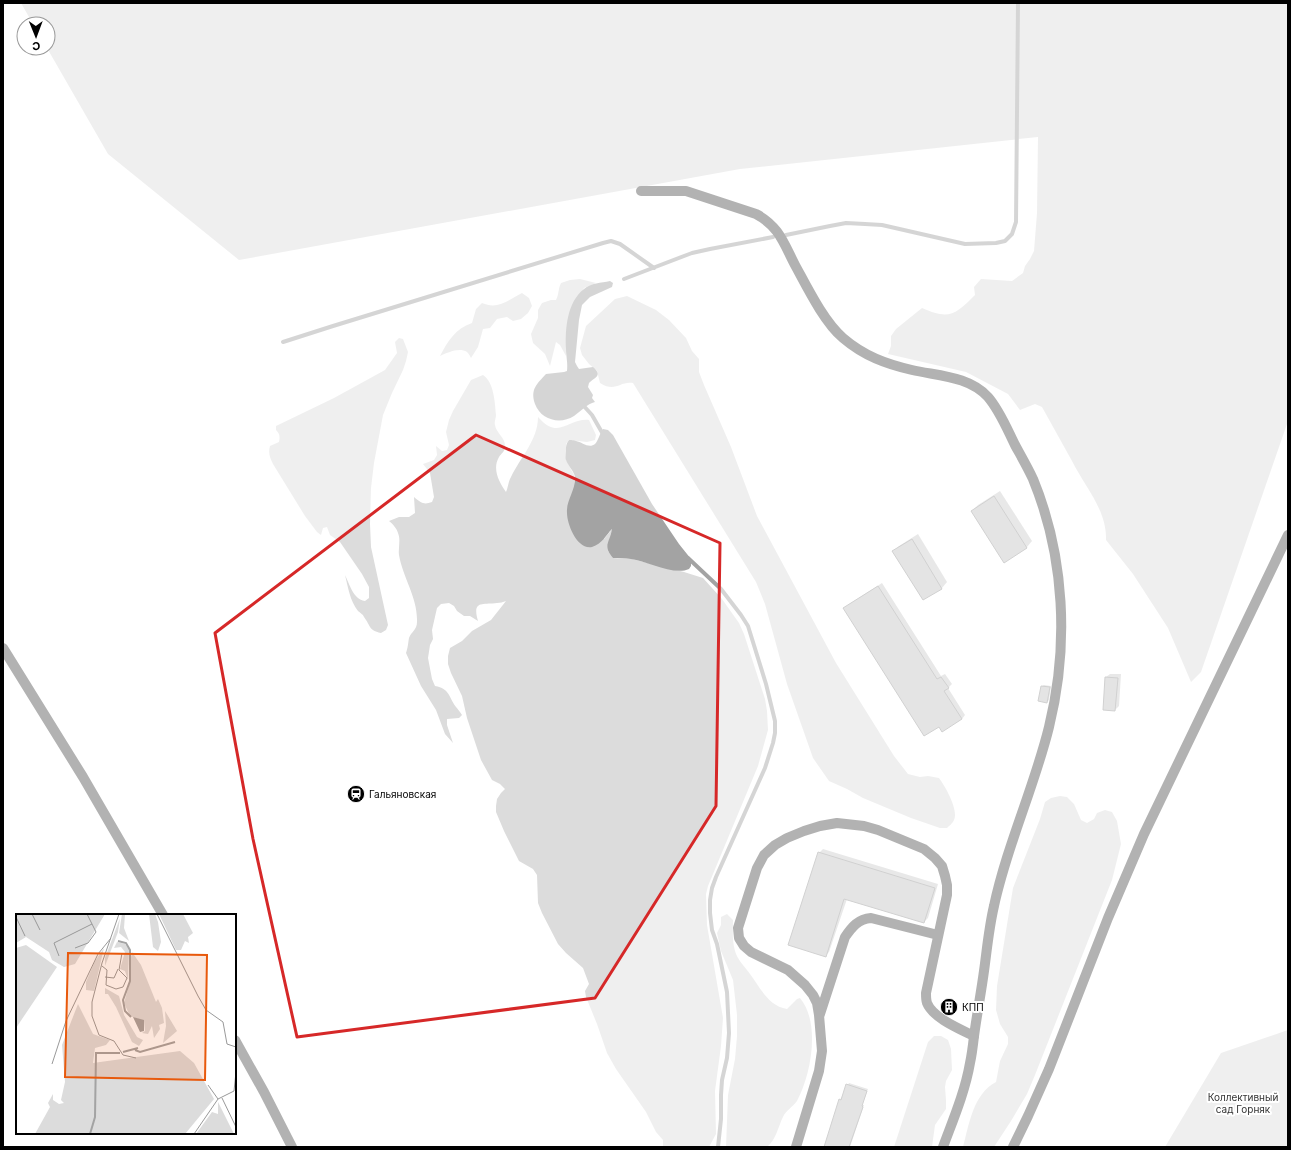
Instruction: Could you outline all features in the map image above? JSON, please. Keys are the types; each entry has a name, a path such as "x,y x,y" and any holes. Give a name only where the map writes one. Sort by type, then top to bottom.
{"lane":[{"path":"641,192 686,191 764,218 775,229 784,243 794,264 828,322 852,346 868,356 912,370 966,381 986,395 994,406 1032,477 1047,520 1057,567 1062,647 1060,672 1043,752 996,895 988,936 970,1065 958,1107 943,1147"},
{"path":"1013,1147 1049,1070 1108,918 1144,834 1288,534"},
{"path":"3,648 83,777 162,914"},
{"path":"796,1147 819,1070 822,1051 820,1015 817,1003 805,985 788,970 751,952 744,946 739,938 738,928 757,868 764,855 774,845 804,830 837,823 871,828 924,850 935,858 942,866 947,885 947,895 926,993 926,1002 944,1021 974,1036"},
{"path":"820,1015 845,937 858,922 871,918 938,935"},
{"path":"236,1042 292,1147"}],"highlighted area":[{"path":"476,435 720,543 716,806 595,998 297,1037 253,839 215,633"}],"green space":[{"path":"21,3 1288,3 1288,421 1201,672 1191,682 1168,628 1133,574 1106,540 1103,519 1099,509 1042,407 1035,404 1020,410 1008,394 966,372 888,354 891,346 891,336 896,329 922,308 939,314 951,314 957,311 975,295 974,287 981,279 1012,281 1023,273 1025,266 1034,251 1037,213 1038,137 740,169 239,260 108,154 52,56 56,56 56,16 28,16"},
{"path":"580,279 596,283 584,288 569,316 566,356 560,345 556,342 550,366 545,354 533,343 531,334 538,318 538,310 542,303 556,300 561,283"},
{"path":"522,293 529,298 532,306 528,313 521,319 513,321 507,317 497,319 490,328 483,329 478,347 471,358 467,352 460,350 440,356 453,336 461,329 472,323 476,309 482,303 488,305 498,305"},
{"path":"627,296 656,310 669,320 686,338 692,351 699,359 699,372 731,447 757,516 836,663 894,756 908,774 920,777 928,776 939,778 945,787 955,810 953,821 947,828 940,828 911,818 863,798 829,781 813,758 787,684 765,604 756,582 633,383 614,387 605,386 600,383 597,371 582,355 580,348 586,326 615,299"},
{"path":"399,338 403,339 408,352 403,370 383,415 371,488 371,547 388,625 386,630 381,633 370,627 363,615 355,607 350,594 345,575 352,591 358,598 365,601 369,598 369,587 362,574 340,542 330,535 327,527 323,528 321,535 317,532 305,516 273,464 269,451 270,446 279,442 280,439 276,426 334,398 385,370 397,353 395,342"},
{"path":"483,375 487,378 492,388 496,410 495,425 505,444 504,450 497,462 496,471 506,492 510,479 532,441 538,417 545,424 558,428 582,420 589,420 596,435 595,440 587,442 569,440 566,444 566,460 574,475 575,484 604,539 613,528 608,546 609,552 613,558 632,559 703,578 722,599 739,623 765,699 768,730 758,766 706,894 707,925 723,1018 715,1091 716,1134 709,1147 663,1147 663,1140 656,1132 646,1112 616,1069 607,1053 586,997 585,991 589,984 583,968 558,944 542,913 538,903 537,875 533,869 519,861 496,812 497,799 505,789 500,784 492,780 481,760 467,718 462,696 448,664 448,656 450,648 462,641 472,631 491,620 506,601 483,604 477,607 476,614 478,621 470,616 464,616 449,603 441,604 437,608 432,630 433,639 430,645 428,658 432,679 435,686 446,691 462,715 459,718 447,719 447,725 453,743 445,734 436,710 421,686 406,653 409,638 417,625 417,613 413,596 399,555 399,536 396,528 389,521 399,517 409,517 415,513 414,497 423,503 432,502 434,497 430,473 423,464 434,460 437,455 436,446 442,451 447,450 449,445 446,432 453,411 471,380"},
{"path":"1060,796 1067,797 1074,804 1081,820 1087,823 1094,819 1097,813 1105,810 1112,812 1117,821 1121,844 1112,880 1027,1094 994,1147 963,1147 973,1111 982,1094 988,1087 996,1082 1000,1061 1008,1044 1008,1037 1000,1024 996,1010 997,986 1013,888 1040,819 1045,802 1051,798"},
{"path":"727,914 733,920 733,939 736,954 765,995 775,1004 787,1009 800,998 810,1021 812,1049 810,1064 802,1090 797,1101 784,1115 775,1137 767,1147 726,1147 728,1095 735,1059 737,1036 737,1015 733,980 721,951 717,933 721,925 721,917"},
{"name":"Коллективный сад Горняк","path":"1288,1030 1288,1147 1165,1147 1221,1053"},
{"path":"934,1036 941,1036 948,1040 951,1049 952,1070 946,1081 945,1087 946,1109 935,1125 932,1147 894,1147 928,1042"}],"shaded area":[{"path":"610,281 613,283 612,287 590,297 582,305 579,320 575,362 579,369 593,367 598,374 589,383 588,387 595,402 569,419 557,420 546,417 535,404 533,394 535,387 546,374 567,371 567,325 568,316 574,301 578,294 587,287"},
{"path":"603,429 608,430 613,435 652,504 691,559 691,566 689,569 676,571 637,560 613,558 607,547 612,529 601,542 592,547 587,547 577,540 567,518 567,508 574,486 575,477 566,459 566,445 570,440 588,446 593,445 596,443"}],"building":[{"path":"994,496 1027,548 1004,563 971,511"},
{"path":"912,539 942,589 923,600 892,551"},
{"path":"878,586 937,679 941,677 949,688 944,691 962,719 942,732 939,727 924,736 843,608"},
{"path":"1105,677 1118,678 1115,711 1103,710"},
{"path":"1041,686 1050,687 1047,703 1038,701"},
{"path":"818,852 935,888 924,923 844,899 826,957 788,945"},
{"path":"846,1084 867,1091 862,1106 863,1107 849,1147 824,1147 839,1099 841,1100"}],"waterway":[{"path":"786,235 846,223 882,225 965,244 996,243 1005,241 1012,234 1016,222 1018,3"},
{"path":"624,279 692,253 773,237"},
{"path":"283,342 611,241 620,244 654,268"},
{"path":"582,404 592,415 604,436"},
{"path":"688,558 721,589 748,626 766,684 775,721 773,743 765,768 716,877 710,900 712,930 717,944 727,992 729,1033 727,1058 722,1080 721,1119 718,1147"}],"place":[{"name":"Гальяновская","path":"356,794"},
{"name":"КПП","path":"949,1007"}]}
